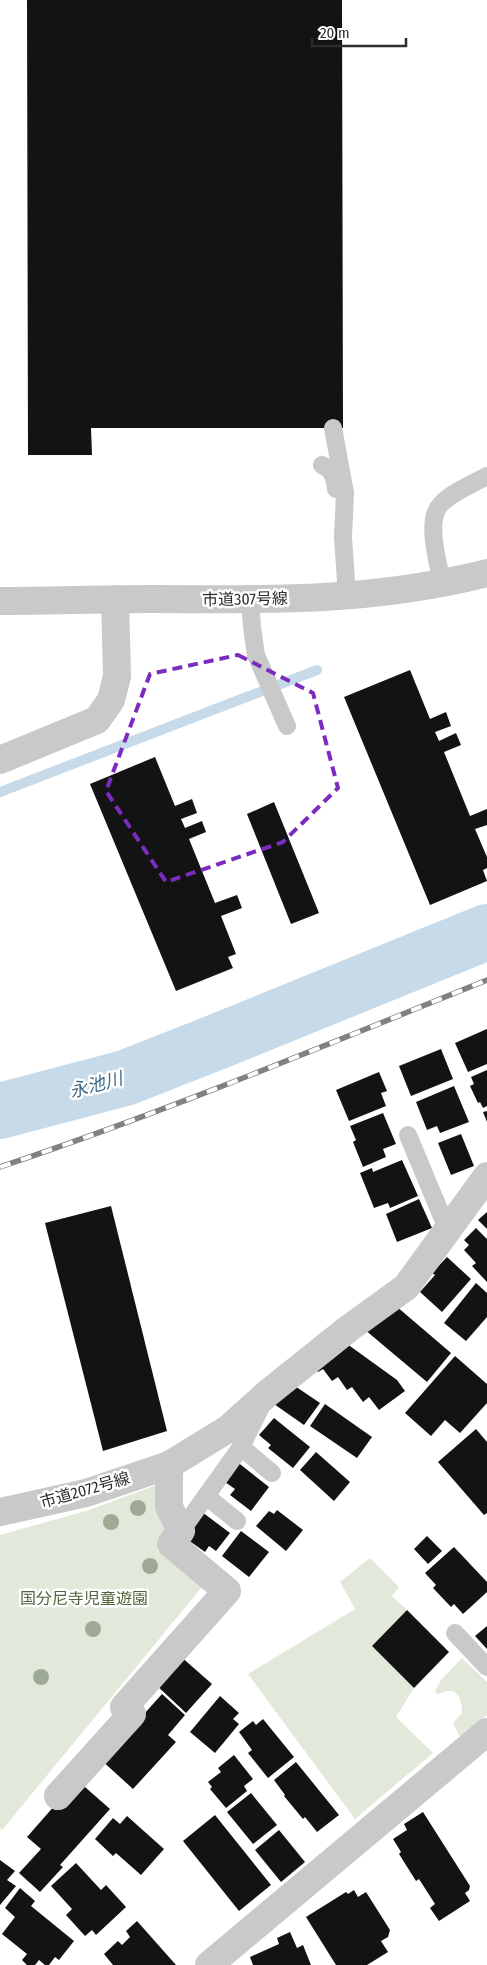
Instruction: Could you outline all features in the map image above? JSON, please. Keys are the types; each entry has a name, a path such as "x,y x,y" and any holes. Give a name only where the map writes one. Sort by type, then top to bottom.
{"street":[{"name":"市道307号線","path":"0,601 115,599 250,600 347,597 409,590 487,573"},
{"path":"0,760 96,720 111,700 117,676 115,599"},
{"name":"市道2072号線","path":"0,1512 86,1493 169,1465 228,1429 268,1393 406,1287 487,1176"},
{"path":"58,1796 132,1714 124,1706 227,1591 170,1544 181,1531 169,1507 169,1465"},
{"path":"209,1965 487,1732"}],"lane":[{"path":"333,428 345,492 343,537"},
{"path":"322,464 330,469 335,479 343,537 347,597"},
{"path":"442,583 433,525 434,513 443,501 487,476"},
{"path":"250,600 256,655 287,726"},
{"path":"408,1135 448,1231"},
{"path":"181,1531 241,1447 268,1393"},
{"path":"241,1447 272,1473"},
{"path":"206,1496 237,1521"},
{"path":"455,1633 487,1667"}],"highlighted area":[{"path":"238,655 313,693 338,788 283,842 166,882 106,791 150,674"}],"green space":[{"name":"国分尼寺児童遊園","path":"159,1484 157,1515 168,1526 157,1550 202,1587 2,1830 0,1828 0,1535 89,1510"},
{"path":"370,1558 399,1587 392,1596 407,1610 372,1646 414,1688 396,1717 433,1753 355,1819 248,1674 355,1609 340,1582"},
{"path":"462,1658 487,1682 487,1715 460,1737 453,1723 462,1713 458,1695 453,1691 437,1694 435,1691 441,1680"}],"building":[{"path":"27,0 342,0 343,428 91,428 92,455 28,455"},
{"path":"410,670 430,719 446,712 451,726 435,732 439,741 456,733 461,745 444,752 470,816 487,809 487,825 475,829 487,857 487,868 483,870 487,881 430,905 344,697"},
{"path":"155,757 175,806 192,799 197,813 181,819 185,828 202,821 206,832 189,839 215,903 237,895 242,908 221,916 236,954 228,957 233,968 176,991 90,784"},
{"path":"274,802 319,913 291,924 247,814"},
{"path":"487,1029 487,1064 468,1072 455,1043"},
{"path":"441,1049 453,1079 411,1096 399,1066"},
{"path":"487,1070 487,1106 483,1108 480,1102 478,1103 470,1086 474,1084 471,1077"},
{"path":"379,1072 387,1091 381,1093 386,1106 349,1121 336,1090"},
{"path":"454,1086 469,1122 440,1133 437,1126 427,1130 416,1102"},
{"path":"487,1111 487,1122 483,1112"},
{"path":"383,1113 396,1144 383,1149 386,1157 363,1167 353,1142 356,1140 350,1126"},
{"path":"461,1134 474,1166 451,1175 438,1143"},
{"path":"402,1160 418,1196 390,1208 388,1203 374,1208 360,1173 372,1168 373,1172"},
{"path":"419,1199 432,1228 397,1242 386,1214"},
{"path":"111,1206 167,1431 103,1451 45,1223"},
{"path":"487,1212 487,1229 478,1220"},
{"path":"476,1228 487,1239 487,1282 472,1266 476,1263 464,1250 469,1245 464,1240"},
{"path":"447,1257 471,1279 442,1312 420,1292 435,1275 432,1273"},
{"path":"476,1283 487,1293 487,1317 466,1341 444,1323"},
{"path":"389,1300 451,1353 427,1382 364,1329"},
{"path":"343,1341 397,1380 405,1391 379,1410 369,1397 363,1402 352,1387 347,1390 338,1377 332,1381 323,1369 318,1372 312,1364"},
{"path":"455,1356 487,1384 487,1403 460,1433 445,1420 431,1436 405,1413"},
{"path":"289,1382 320,1403 304,1425 274,1404"},
{"path":"325,1404 372,1437 357,1458 310,1426"},
{"path":"274,1418 310,1447 293,1468 268,1448 271,1445 259,1435"},
{"path":"476,1429 487,1442 487,1513 484,1515 438,1462"},
{"path":"316,1452 350,1482 334,1501 300,1470"},
{"path":"236,1461 269,1487 251,1511 230,1495 235,1489 222,1480"},
{"path":"277,1510 303,1530 286,1551 256,1526 269,1511 274,1514"},
{"path":"202,1512 230,1533 216,1551 209,1546 205,1552 184,1537"},
{"path":"241,1531 269,1552 249,1577 222,1556"},
{"path":"427,1536 442,1551 428,1564 414,1549"},
{"path":"454,1547 487,1582 487,1592 463,1614 454,1604 451,1607 433,1588 436,1585 425,1573"},
{"path":"407,1610 449,1652 414,1688 372,1646"},
{"path":"487,1626 487,1649 475,1636"},
{"path":"179,1655 212,1684 186,1713 154,1683"},
{"path":"162,1694 185,1715 168,1735 176,1742 133,1789 99,1758 135,1724"},
{"path":"220,1696 239,1713 233,1719 239,1724 215,1753 190,1732"},
{"path":"263,1719 294,1757 268,1778 248,1753 252,1750 239,1732 253,1721 256,1725"},
{"path":"234,1755 253,1779 244,1786 247,1791 226,1808 210,1789 212,1787 208,1782 221,1772 218,1768"},
{"path":"296,1762 339,1815 317,1832 305,1817 303,1819 284,1796 274,1780"},
{"path":"77,1780 110,1809 60,1865 63,1867 40,1892 19,1873 41,1849 27,1837"},
{"path":"251,1793 277,1825 253,1844 227,1812"},
{"path":"423,1812 470,1886 469,1890 465,1893 470,1901 439,1921 430,1908 435,1904 419,1879 416,1881 399,1854 401,1852 393,1839 407,1830 404,1824"},
{"path":"215,1815 271,1885 239,1911 183,1841"},
{"path":"127,1816 164,1849 141,1875 116,1853 113,1856 95,1839 113,1818 120,1824"},
{"path":"279,1830 305,1862 281,1882 255,1850"},
{"path":"0,1860 15,1871 7,1880 16,1886 0,1905"},
{"path":"76,1863 101,1890 106,1885 126,1907 96,1935 92,1930 85,1936 66,1915 72,1909 51,1886"},
{"path":"20,1888 35,1901 31,1906 74,1941 59,1960 55,1957 49,1965 45,1965 39,1960 35,1965 27,1965 22,1960 27,1954 2,1934 15,1917 5,1908"},
{"path":"354,1890 358,1897 366,1892 390,1930 388,1937 381,1941 388,1952 367,1965 336,1965 306,1917 346,1892 348,1894"},
{"path":"137,1921 176,1965 113,1965 104,1954 118,1941 122,1945 130,1937 126,1931"},
{"path":"290,1932 297,1948 303,1945 311,1965 253,1965 250,1957 279,1944 277,1938"}],"waterway":[{"path":"0,792 317,670"},
{"name":"永池川","path":"0,1111 125,1078 487,932"}],"railway":[{"path":"0,1167 184,1101 487,980"}]}
